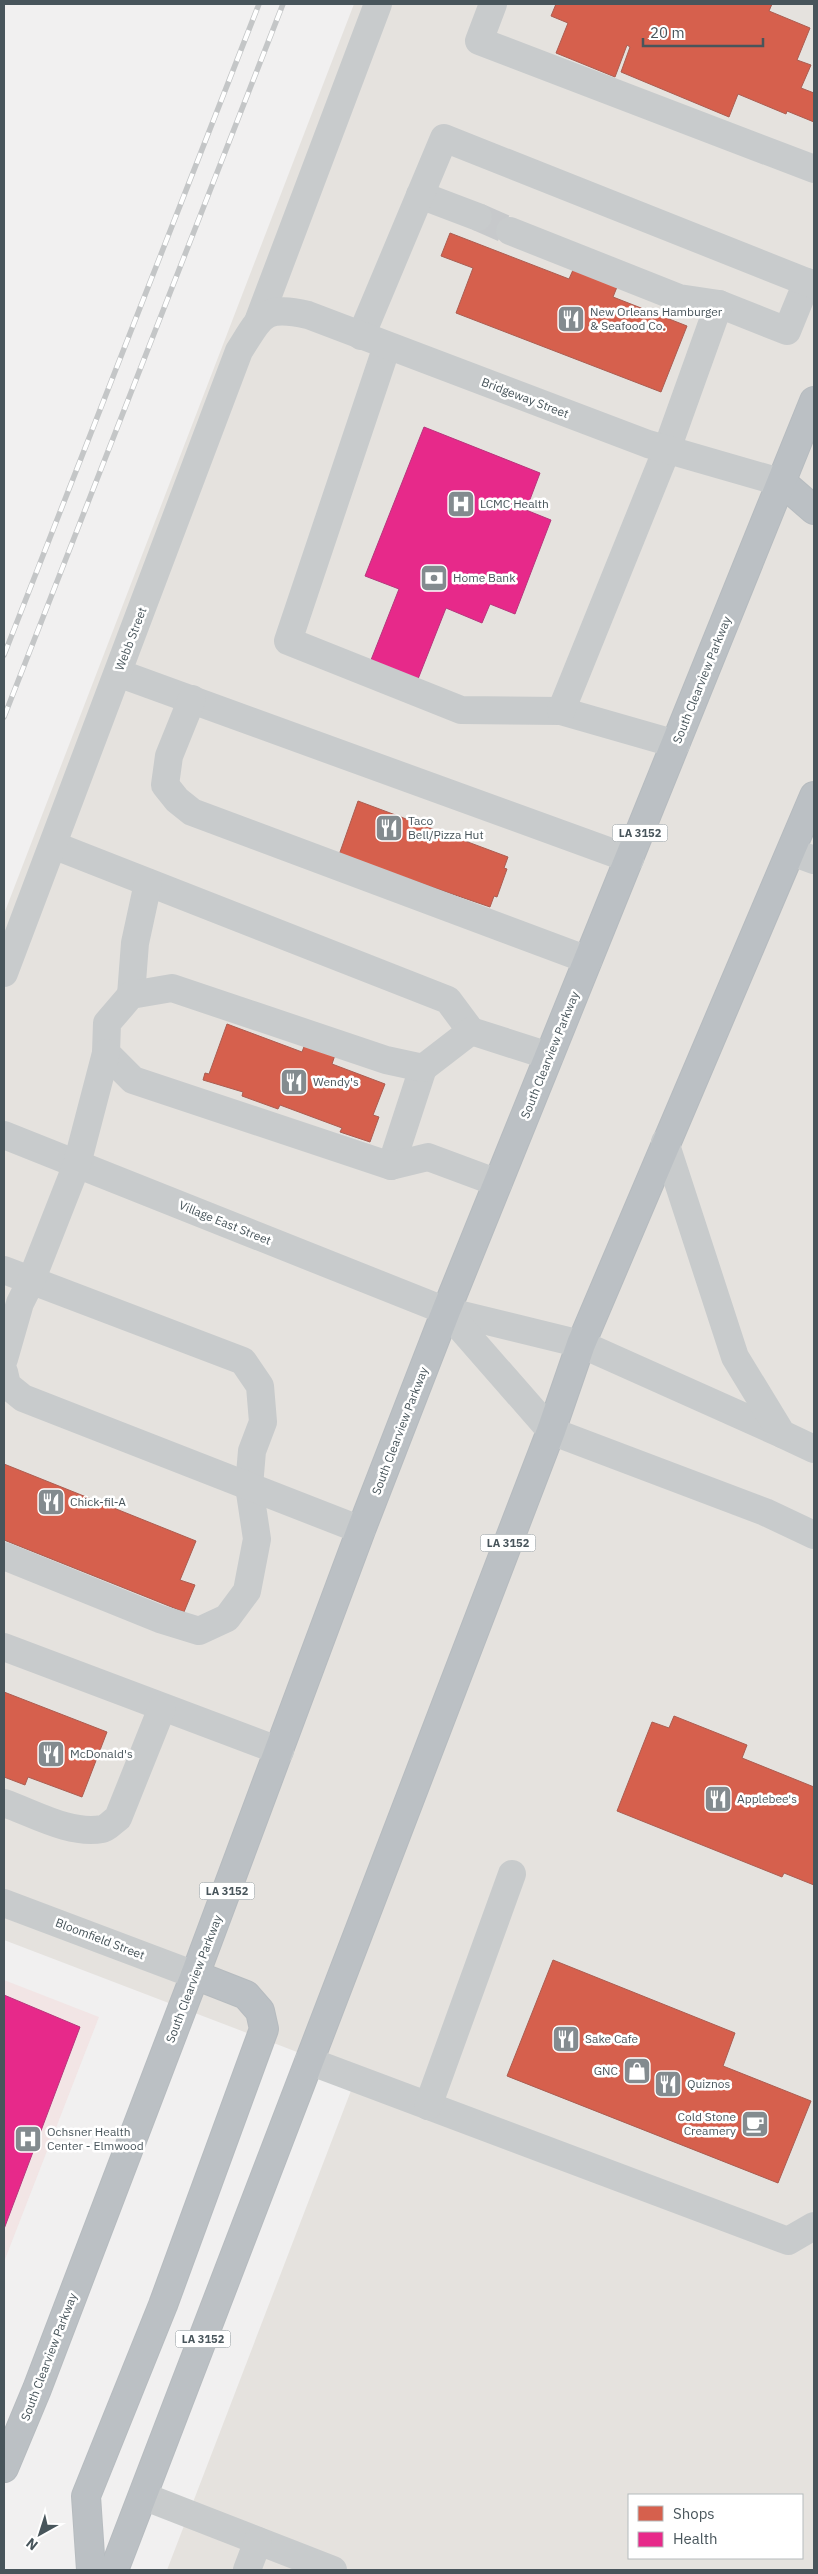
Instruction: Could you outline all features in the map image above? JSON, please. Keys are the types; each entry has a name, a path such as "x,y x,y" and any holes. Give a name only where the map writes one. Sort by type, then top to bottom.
{"highway":[{"name":"South Clearview Parkway","path":"4,2468 41,2380 196,1975 361,1530 446,1311 814,401"},
{"path":"782,483 814,510"},
{"name":"LA 3152","path":"114,2570 551,1431 581,1344 665,1142 803,856 814,796"},
{"path":"91,2570 86,2496 163,2305 264,2029 260,2011 246,1995 196,1975"}],"street":[{"name":"Webb Street","path":"4,973 239,351 264,316 378,4"},
{"path":"493,4 479,41 814,169"},
{"path":"361,336 444,138 811,284 787,331 719,304 679,298 510,231"},
{"path":"420,195 478,217"},
{"path":"561,711 667,449 719,304"},
{"name":"Bridgeway Street","path":"264,316 284,310 308,316 648,444 782,483"},
{"path":"387,346 288,641 461,710 561,711 676,744"},
{"path":"118,672 630,859"},
{"path":"192,700 169,756 165,785 177,800 192,812 588,960"},
{"path":"52,844 448,1000 471,1031 549,1056"},
{"path":"4,1359 20,1303 77,1164 106,1053 107,1023 131,995 135,943 148,883"},
{"path":"131,995 172,988 386,1060 422,1068"},
{"path":"391,1166 422,1068 471,1031"},
{"path":"106,1053 133,1080 391,1166 428,1157 498,1183"},
{"name":"Village East Street","path":"4,1135 446,1311 581,1344 814,1449"},
{"path":"665,1142 735,1357 782,1434"},
{"path":"4,1270 243,1361 260,1386 263,1422 252,1451 249,1486 257,1539 247,1591 227,1618 198,1631 160,1619 4,1556"},
{"path":"446,1311 551,1431 765,1512 814,1535"},
{"path":"4,1372 7,1385 23,1398 361,1530"},
{"path":"4,1648 280,1751"},
{"path":"4,1803 83,1830 104,1829 118,1818 162,1708"},
{"path":"428,2106 512,1874"},
{"name":"Bloomfield Street","path":"4,1903 196,1975"},
{"path":"310,2061 788,2241 814,2226"},
{"path":"143,2496 333,2570"},
{"path":"247,2570 258,2541"}],"shaded area":[{"path":"354,4 814,4 814,2570 167,2570 357,2075 4,1940 4,914"},
{"name":"Ochsner Health Center - Elmwood","path":"4,1980 99,2017 4,2262"}],"building: Shops":[{"path":"556,4 772,4 769,11 810,28 797,60 811,65 801,88 814,93 814,122 787,111 786,114 738,94 729,117 621,72 630,47 627,45 615,77 556,53 568,23 551,16"},
{"name":"New Orleans Hamburger & Seafood Co.","path":"450,233 569,279 573,270 617,287 613,297 687,326 661,392 456,313 473,268 441,256"},
{"name":"Taco Bell/Pizza Hut","path":"358,801 508,857 504,868 507,869 497,897 494,896 490,907 339,855"},
{"name":"Wendy's","path":"227,1024 302,1052 305,1044 335,1055 332,1064 385,1084 373,1115 379,1117 370,1142 340,1132 342,1128 280,1105 278,1109 242,1096 243,1092 203,1080 205,1073 209,1074"},
{"name":"Chick-fil-A","path":"4,1464 196,1541 180,1580 195,1585 184,1612 4,1540"},
{"name":"McDonald's","path":"4,1692 107,1732 82,1797 28,1777 25,1785 4,1777"},
{"name":"Applebee's","path":"674,1716 747,1745 742,1758 814,1787 814,1885 784,1873 782,1877 617,1811 652,1722 669,1728"},
{"path":"553,1960 735,2033 723,2066 811,2101 778,2183 507,2076"}],"building: Health":[{"path":"424,427 540,473 526,510 551,520 515,614 490,604 482,623 446,608 418,679 371,660 399,589 365,576"},
{"name":"Ochsner Health Center - Elmwood","path":"4,1995 80,2027 4,2229"}],"tunnel":[{"path":"478,217 510,231"}],"railway":[{"path":"4,655 259,4"},
{"path":"4,717 283,4"}],"place":[{"name":"New Orleans Hamburger & Seafood Co.","path":"571,319"},
{"name":"LCMC Health","path":"461,504"},
{"name":"Home Bank","path":"434,578"},
{"name":"Taco Bell/Pizza Hut","path":"389,828"},
{"name":"Wendy's","path":"294,1082"},
{"name":"Chick-fil-A","path":"51,1502"},
{"name":"McDonald's","path":"51,1754"},
{"name":"Applebee's","path":"718,1799"},
{"name":"Sake Cafe","path":"566,2039"},
{"name":"GNC","path":"637,2071"},
{"name":"Quiznos","path":"668,2084"},
{"name":"Cold Stone Creamery","path":"755,2124"},
{"name":"Ochsner Health Center - Elmwood","path":"28,2139"}]}
